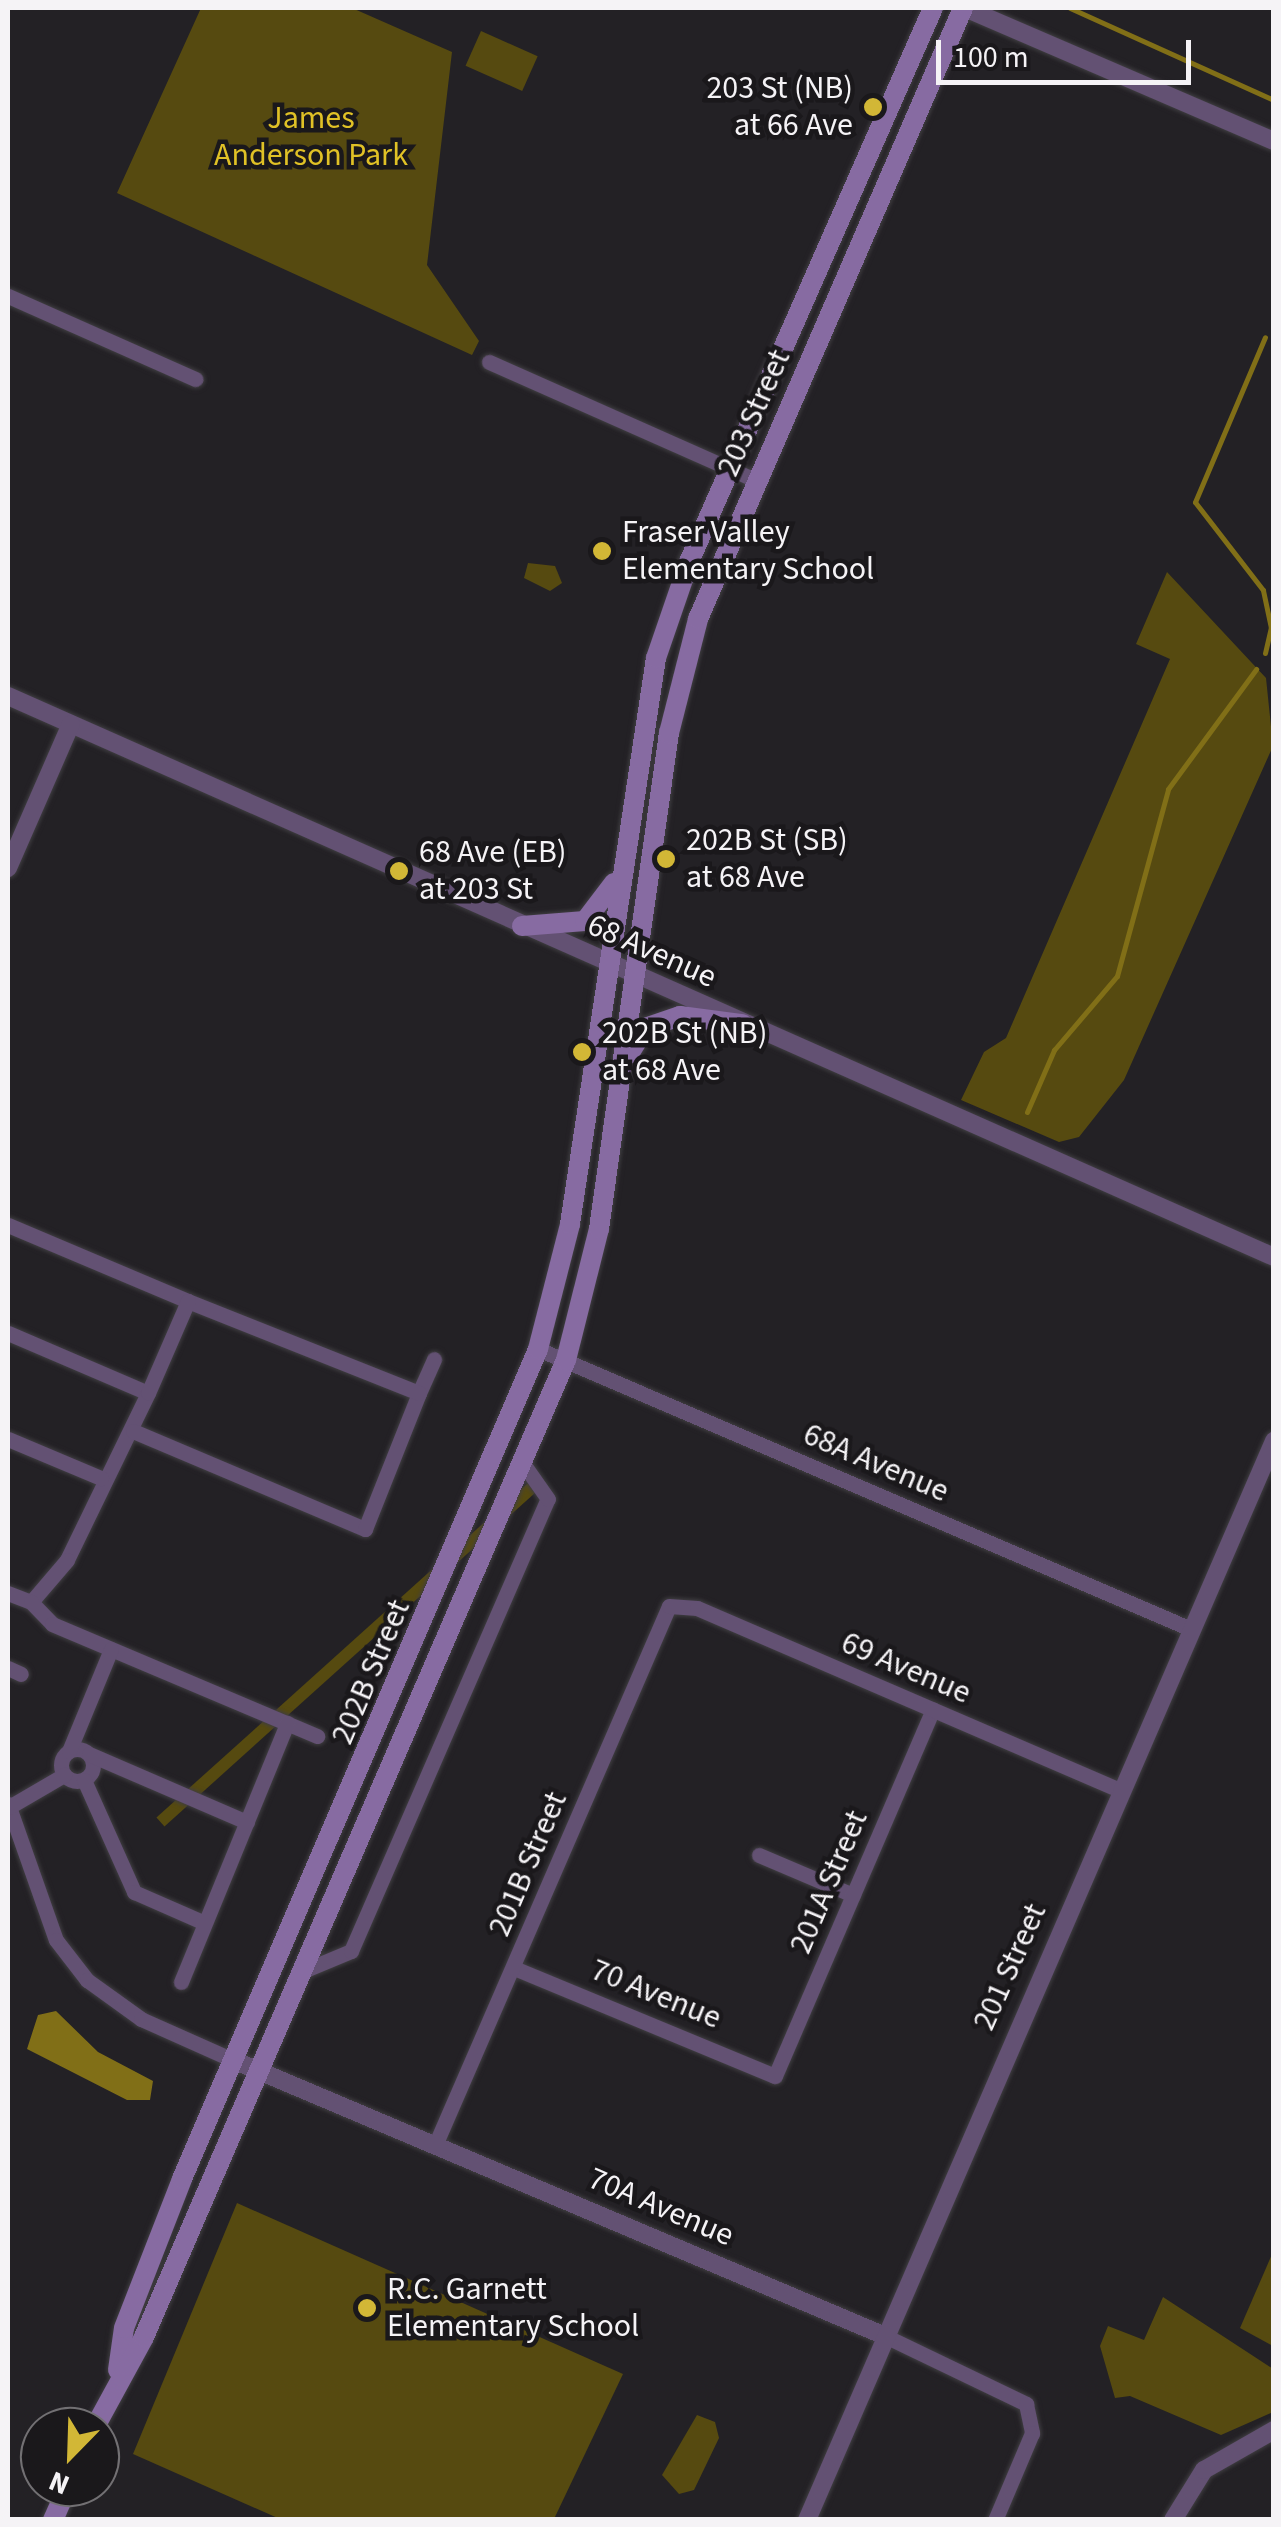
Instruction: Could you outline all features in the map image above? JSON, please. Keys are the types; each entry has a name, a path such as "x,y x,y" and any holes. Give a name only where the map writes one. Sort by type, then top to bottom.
{"main road":[{"name":"203 Street","path":"608,964 618,877 656,658 731,466 933,8"},
{"name":"203 Street","path":"635,976 685,667 757,481 964,8"},
{"path":"522,926 585,921 618,877"},
{"name":"202B Street","path":"116,2382 124,2328 233,2060 538,1349 570,1224 608,964"},
{"name":"202B Street","path":"104,2407 259,2070 524,1465 566,1360 599,1229 635,976"},
{"path":"621,1080 632,1046 657,1022 705,1016 742,1024"}],"street":[{"path":"964,8 1274,142"},
{"path":"8,296 195,380"},
{"path":"490,362 731,466 757,481"},
{"name":"68 Avenue","path":"8,696 1274,1257"},
{"path":"8,868 70,724"},
{"path":"8,1225 188,1302 419,1393"},
{"path":"31,1602 67,1560 100,1478 134,1431 188,1302"},
{"path":"8,1333 148,1393"},
{"name":"68A Avenue","path":"538,1349 1191,1629"},
{"path":"134,1431 366,1528 434,1359"},
{"path":"8,1438 100,1478"},
{"name":"201 Street","path":"807,2520 1274,1441"},
{"path":"302,1971 340,1963 359,1934 548,1499 524,1465"},
{"path":"8,1592 31,1602 52,1624 317,1736"},
{"name":"69 Avenue","path":"668,1606 698,1608 1121,1791"},
{"name":"201B Street","path":"436,2144 668,1606"},
{"path":"64,1775 69,1751 111,1649"},
{"name":"201A Street","path":"776,2076 933,1710"},
{"path":"180,1982 287,1724"},
{"path":"69,1751 89,1754 247,1822"},
{"path":"84,1780 93,1768 89,1754"},
{"path":"84,1780 64,1775 8,1805 56,1940 87,1980 141,2019 259,2070"},
{"path":"84,1780 134,1892 205,1923"},
{"path":"760,1855 853,1895"},
{"name":"70 Avenue","path":"514,1968 776,2076"},
{"name":"70A Avenue","path":"259,2070 885,2336 1005,2391 1031,2413 1032,2433 995,2520"},
{"path":"1173,2520 1204,2470 1241,2445 1274,2430"}],"green space":[{"name":"James Anderson Park","path":"201,8 352,8 452,52 427,265 479,341 472,355 117,193"},
{"path":"481,31 538,56 522,91 466,66"},
{"path":"528,563 555,566 562,583 550,591 524,578"},
{"path":"1167,572 1266,678 1273,746 1124,1080 1079,1137 1059,1142 961,1100 984,1052 1006,1038 1170,659 1136,644"},
{"path":"528,1483 536,1492 164,1826 156,1818"},
{"name":"R.C. Garnett Elementary School","path":"237,2203 623,2374 554,2519 280,2519 133,2454"},
{"path":"1273,2252 1273,2346 1240,2328"},
{"path":"1163,2297 1273,2369 1273,2412 1221,2435 1130,2396 1115,2398 1100,2346 1108,2326 1144,2340"},
{"path":"697,2415 715,2422 719,2438 694,2490 679,2494 662,2475"}],"shaded area":[{"path":"56,2011 98,2052 153,2081 150,2100 127,2100 27,2049 38,2015"}],"waterway":[{"path":"1070,8 1274,100"},
{"path":"1265,337 1195,502 1263,590 1271,628 1265,653"},
{"path":"1027,1112 1054,1050 1117,976 1168,789 1256,669"}],"place":[{"name":"203 St (NB) at 66 Ave","path":"873,107"},
{"name":"Fraser Valley Elementary School","path":"602,551"},
{"name":"202B St (SB) at 68 Ave","path":"666,859"},
{"name":"68 Ave (EB) at 203 St","path":"399,871"},
{"name":"202B St (NB) at 68 Ave","path":"582,1052"},
{"name":"R.C. Garnett Elementary School","path":"367,2308"}]}
